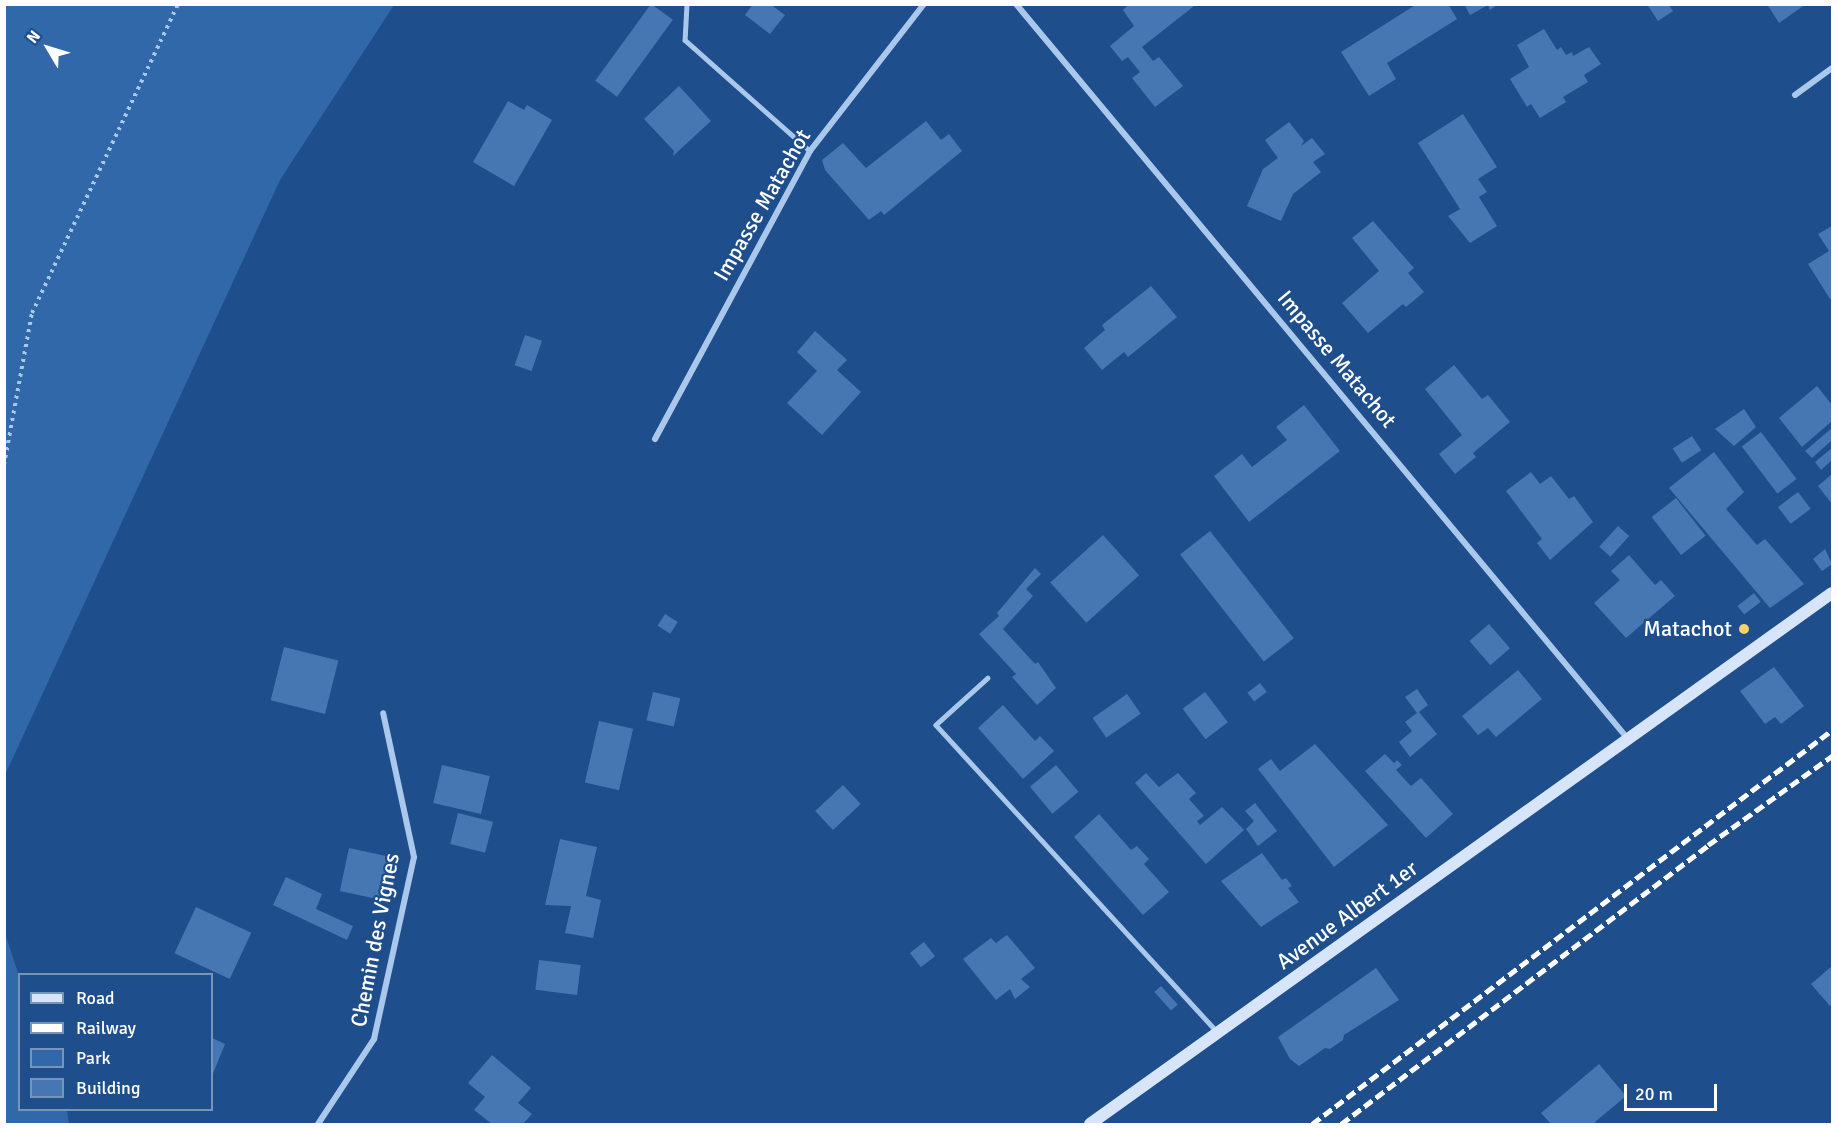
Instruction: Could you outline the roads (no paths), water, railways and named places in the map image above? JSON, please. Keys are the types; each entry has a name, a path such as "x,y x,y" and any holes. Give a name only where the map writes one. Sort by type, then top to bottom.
{"main road":[{"name":"Avenue Albert 1er","path":"1090,1125 1833,593"}],"street":[{"name":"Impasse Matachot","path":"655,439 810,151 924,4"},
{"name":"Impasse Matachot","path":"1016,4 1628,739"},
{"path":"1795,95 1833,68"},
{"name":"Chemin des Vignes","path":"318,1125 374,1039 414,857 383,713"}],"lane":[{"path":"687,4 685,40 810,151"},
{"path":"988,678 936,725 1218,1033"}],"railway":[{"path":"1312,1124 1832,730"},
{"path":"1341,1124 1708,845 1832,756"}],"place":[{"name":"Matachot","path":"1744,629"}]}
